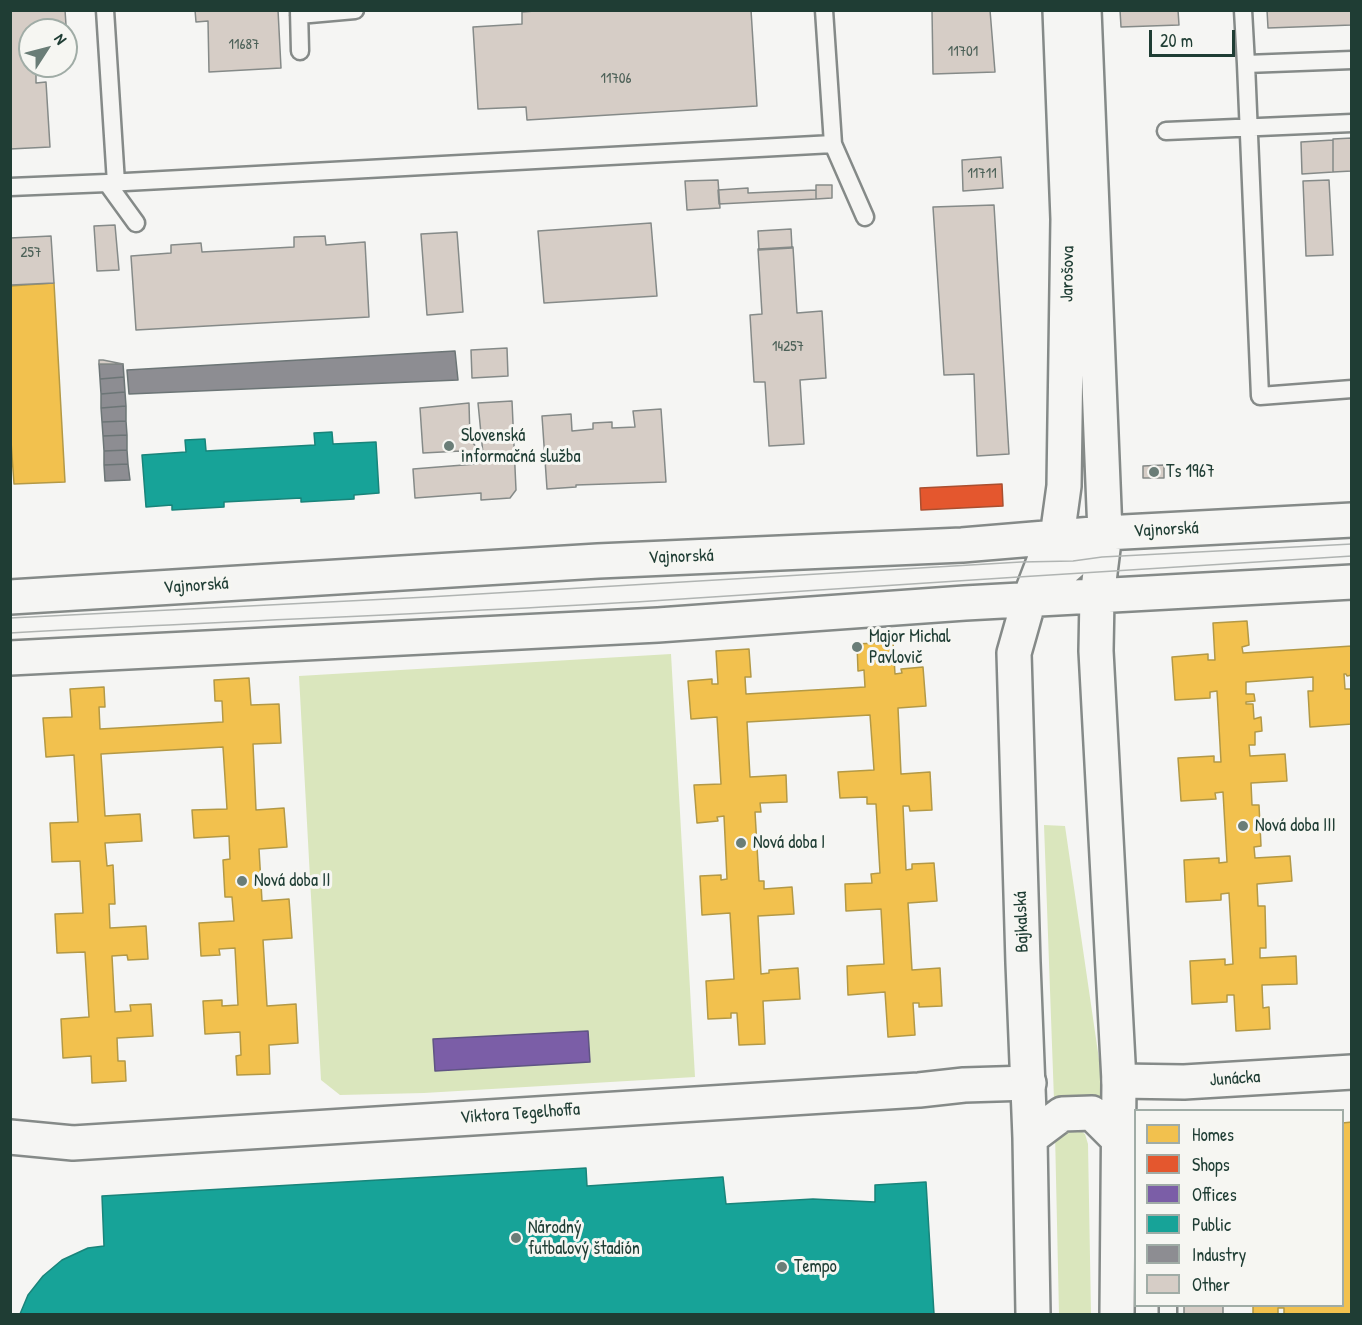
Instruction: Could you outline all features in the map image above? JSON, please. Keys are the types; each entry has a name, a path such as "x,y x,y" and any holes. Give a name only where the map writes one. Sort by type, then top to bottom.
{"main road":[{"name":"Jarošova","path":"1060,10 1068,219 1065,549"},
{"name":"Jarošova","path":"1084,10 1105,533"},
{"name":"Vajnorská","path":"10,597 598,561 962,545 1065,549 1105,533 1352,520"},
{"path":"1105,533 1096,597 1096,651 1119,1081 1127,1150 1117,1314"},
{"path":"1065,549 1096,597"},
{"name":"Bajkalská","path":"1033,1314 1029,1083 1023,963 1014,653 1029,600 1044,561 1065,549"},
{"path":"10,658 658,625 964,603 1352,582"},
{"name":"Junácka","path":"1119,1081 1184,1082 1352,1072"},
{"name":"Viktora Tegelhoffa","path":"10,1137 73,1143 964,1085 1029,1083"},
{"path":"1030,1138 1062,1114 1092,1113 1127,1150"}],"lane":[{"path":"105,10 112,183 136,223"},
{"path":"300,51 299,13 355,10"},
{"path":"824,10 833,144 865,217"},
{"path":"1244,10 1260,396 1352,388"},
{"path":"1246,64 1352,60"},
{"path":"1166,131 1352,123"},
{"path":"10,187 833,144"}],"green space":[{"path":"671,654 695,1077 424,1093 340,1095 321,1080 299,676"},
{"path":"1044,825 1065,826 1102,1080 1104,1113 1081,1098 1070,1097 1054,1100"},
{"path":"1076,1128 1085,1134 1088,1144 1091,1314 1059,1314 1055,1133"}],"building: Homes":[{"path":"54,283 65,482 14,484 10,427 10,286"},
{"name":"Nová doba III","path":"1247,621 1249,645 1242,647 1243,653 1352,646 1352,675 1344,674 1345,689 1351,689 1352,724 1310,727 1308,691 1313,691 1313,677 1246,682 1246,694 1254,694 1255,701 1246,702 1246,704 1253,704 1254,719 1261,717 1262,731 1255,732 1255,745 1249,745 1250,756 1285,754 1287,781 1251,783 1252,805 1259,805 1261,846 1254,847 1255,858 1290,856 1292,881 1257,884 1258,906 1265,906 1266,948 1260,948 1260,958 1296,956 1297,984 1262,985 1263,1008 1269,1007 1270,1029 1236,1031 1234,995 1227,995 1227,1002 1192,1004 1190,961 1225,959 1225,965 1233,964 1229,893 1221,894 1221,900 1186,902 1184,860 1219,858 1219,863 1227,862 1223,792 1215,793 1216,799 1181,801 1178,758 1214,756 1214,762 1221,762 1217,691 1210,692 1210,698 1175,700 1172,657 1208,654 1208,660 1215,660 1213,623"},
{"name":"Nová doba I","path":"893,642 895,674 902,673 901,669 923,667 926,706 898,708 901,774 930,772 932,810 910,811 909,806 903,806 906,870 912,869 912,864 934,863 937,901 908,903 912,970 940,968 942,1006 919,1007 919,1003 913,1003 915,1035 888,1037 885,992 848,995 847,966 884,964 881,909 846,911 845,884 872,883 871,874 880,873 876,804 867,804 867,797 840,798 838,772 874,770 870,715 747,722 750,777 786,775 787,802 760,803 761,812 755,812 759,881 764,881 764,889 792,887 794,914 758,916 761,974 769,973 769,970 798,968 800,999 763,1001 765,1044 739,1045 737,1013 731,1013 731,1018 708,1019 706,981 734,979 730,913 702,915 700,876 721,875 721,880 727,879 724,816 717,817 718,821 697,823 694,785 721,784 717,717 691,719 688,681 712,679 712,684 718,684 716,651 749,649 751,677 745,677 746,694 865,687 864,670 858,671 857,644"},
{"name":"Nová doba II","path":"249,678 251,705 279,704 281,743 253,744 256,810 284,808 287,847 259,849 262,901 289,899 292,938 263,940 267,1006 296,1004 298,1043 269,1045 270,1074 237,1075 236,1056 241,1055 240,1032 205,1034 203,1001 222,1000 222,1006 238,1005 235,948 219,949 220,955 201,956 199,923 234,921 232,897 225,897 223,860 230,859 229,836 194,838 192,810 227,809 223,747 101,754 105,816 140,814 142,841 105,843 107,866 113,865 115,904 109,904 110,928 146,926 148,959 128,960 127,955 112,956 115,1012 131,1011 130,1005 151,1004 153,1036 117,1038 118,1061 125,1061 126,1081 92,1083 91,1056 63,1058 61,1019 89,1017 85,952 57,953 55,914 83,913 80,861 52,862 50,823 78,822 74,755 46,757 43,718 72,717 70,689 104,687 105,707 99,707 100,729 223,722 222,701 215,701 214,680"},
{"path":"1352,1122 1352,1314 1284,1314 1284,1308 1278,1308 1278,1314 1253,1314 1253,1307 1344,1307 1344,1123"}],"building: Shops":[{"path":"1002,484 1003,506 921,510 920,488"}],"building: Offices":[{"path":"588,1031 590,1062 435,1071 433,1039"}],"building: Public":[{"path":"332,432 333,444 376,442 379,493 354,495 354,499 301,502 301,498 224,502 224,507 172,510 172,505 146,507 142,455 186,452 185,440 205,439 206,451 315,445 314,433"},
{"name":"Národný futbalový štadión","path":"586,1168 587,1186 723,1177 726,1204 813,1199 875,1202 875,1185 926,1182 934,1314 20,1314 28,1295 43,1276 62,1260 88,1248 104,1246 102,1196"}],"building: Industry":[{"path":"455,351 458,380 129,394 127,370"},
{"path":"99,364 123,364 124,377 100,379"},
{"path":"124,377 125,392 101,394 100,379"},
{"path":"125,392 126,406 101,408 101,394"},
{"path":"126,406 126,421 102,422 101,408"},
{"path":"126,421 127,435 103,436 102,422"},
{"path":"127,435 127,450 104,451 103,436"},
{"path":"127,450 128,464 104,465 104,451"},
{"path":"128,464 130,480 105,481 104,465"}],"building: Other":[{"path":"10,10 65,10 66,18 18,18 18,78 36,78 36,83 46,82 50,147 10,149"},
{"path":"195,10 278,10 281,68 209,72 208,21 196,22"},
{"path":"751,10 757,106 527,120 526,107 478,109 473,27 522,24 522,12"},
{"path":"932,10 990,10 995,72 933,74"},
{"path":"1120,10 1178,10 1179,25 1121,27"},
{"path":"1267,10 1352,10 1352,25 1268,28"},
{"path":"1352,138 1352,171 1333,172 1333,139"},
{"path":"1333,140 1333,172 1302,174 1301,142"},
{"path":"1001,157 1003,188 963,191 962,160"},
{"path":"718,180 720,208 687,210 685,181"},
{"path":"1329,180 1333,255 1306,256 1303,181"},
{"path":"816,185 832,185 832,198 816,199"},
{"path":"748,188 748,193 816,190 816,199 719,204 718,190"},
{"path":"994,205 1009,454 977,456 974,374 944,375 933,207"},
{"path":"651,223 657,296 544,303 538,231"},
{"path":"115,225 119,270 97,271 94,226"},
{"path":"791,229 792,248 759,250 758,231"},
{"path":"457,232 463,312 427,315 421,234"},
{"path":"51,236 54,283 11,285 10,238"},
{"path":"325,236 326,245 365,242 369,317 136,330 131,256 171,253 171,245 201,243 202,252 294,247 294,237"},
{"path":"793,247 797,313 822,311 826,378 800,380 804,444 769,446 765,382 754,382 750,315 762,314 758,249"},
{"path":"507,348 508,376 472,378 471,350"},
{"path":"99,360 103,360 123,364 99,364"},
{"name":"Slovenská informačná služba","path":"512,401 516,490 510,498 481,500 481,493 415,498 413,469 476,464 461,451 423,453 420,408 469,403 470,440 483,454 478,403"},
{"path":"661,409 666,482 576,485 576,487 547,489 542,416 571,414 572,431 593,429 593,423 612,422 612,428 635,427 633,411"},
{"name":"Ts 1967","path":"1164,465 1164,478 1143,478 1143,466"},
{"path":"1184,1307 1223,1307 1223,1314 1184,1314"}],"tram line":[{"path":"10,618 428,597 1352,544"},
{"path":"10,633 571,606 1352,556"}],"place":[{"name":"Slovenská informačná služba","path":"449,446"},
{"name":"Ts 1967","path":"1154,472"},
{"name":"Major Michal Pavlovič","path":"857,647"},
{"name":"Nová doba III","path":"1243,826"},
{"name":"Nová doba I","path":"741,843"},
{"name":"Nová doba II","path":"242,881"},
{"name":"Národný futbalový štadión","path":"516,1238"},
{"name":"Tempo","path":"782,1267"}]}
